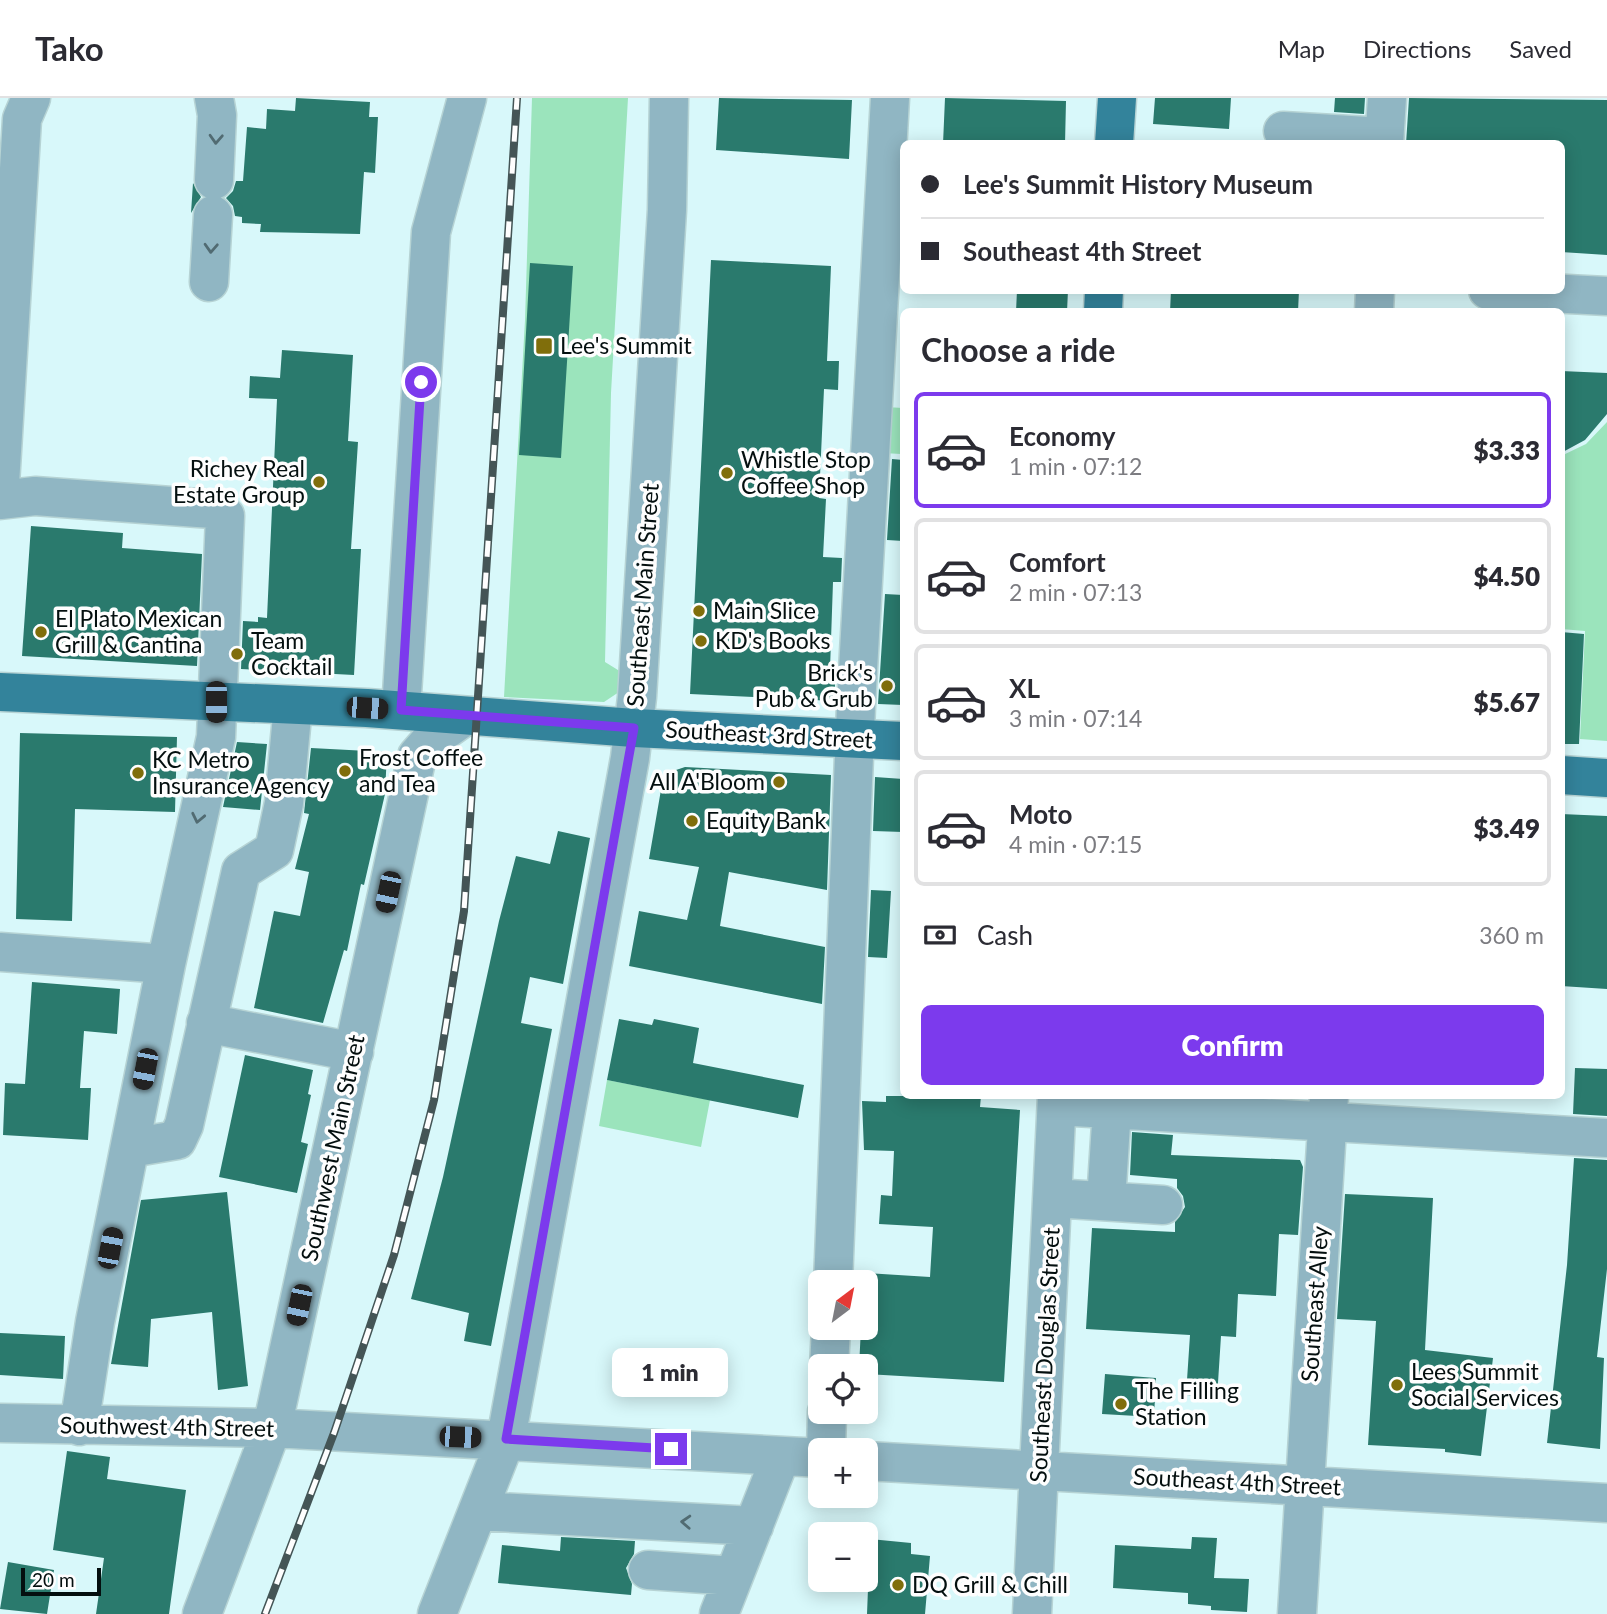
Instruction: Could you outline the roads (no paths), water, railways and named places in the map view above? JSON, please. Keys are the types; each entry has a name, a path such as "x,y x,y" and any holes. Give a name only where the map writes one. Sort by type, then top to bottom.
{"main road":[{"path":"1114,140 1117,98"},
{"name":"Southeast 3rd Street","path":"0,692 384,709 634,728 900,741"},
{"path":"1565,775 1607,778"}],"street":[{"path":"209,282 217,115 214,98"},
{"name":"Southeast Main Street","path":"437,1614 506,1439 634,728 666,224 669,98"},
{"path":"834,1270 855,738 890,98"},
{"path":"1283,131 1384,140 1387,98"},
{"path":"456,102 431,232 384,709 417,756 431,740 465,716"},
{"path":"0,484 22,105"},
{"path":"1565,294 1607,296"},
{"path":"0,500 35,496 214,509 225,516 216,737 166,964 79,1426"},
{"path":"130,1148 177,1140 184,1125 241,871 274,850 284,803 293,705"},
{"name":"Southwest Main Street","path":"202,1614 272,1428 417,756"},
{"path":"0,952 166,964"},
{"path":"206,1023 354,1052"},
{"path":"1057,1101 1112,1109 1328,1109 1607,1138"},
{"name":"Southeast Douglas Street","path":"1032,1614 1057,1101"},
{"path":"1107,1200 1112,1109"},
{"name":"Southeast Alley","path":"1297,1614 1328,1109"},
{"path":"1053,1198 1163,1205"},
{"name":"Southwest 4th Street","path":"0,1423 272,1428 506,1439"},
{"path":"506,1439 808,1457"},
{"path":"719,1614 781,1456"},
{"name":"Southeast 4th Street","path":"878,1462 1607,1503"},
{"path":"478,1511 754,1526"},
{"path":"648,1570 733,1576"}],"railway":[{"path":"265,1614 334,1433 394,1255 434,1100 464,911 517,98"}],"place":[{"name":"Lee's Summit","path":"544,346"},
{"name":"Whistle Stop Coffee Shop","path":"727,473"},
{"name":"Richey Real Estate Group","path":"319,482"},
{"name":"Main Slice","path":"699,611"},
{"name":"El Plato Mexican Grill & Cantina","path":"41,632"},
{"name":"KD's Books","path":"701,641"},
{"name":"Team Cocktail","path":"237,654"},
{"name":"Brick's Pub & Grub","path":"887,686"},
{"name":"Frost Coffee and Tea","path":"345,771"},
{"name":"KC Metro Insurance Agency","path":"138,773"},
{"name":"All A'Bloom","path":"779,782"},
{"name":"Equity Bank","path":"692,821"},
{"name":"Lees Summit Social Services","path":"1397,1385"},
{"name":"The Filling Station","path":"1121,1404"},
{"name":"DQ Grill & Chill","path":"898,1585"}]}
